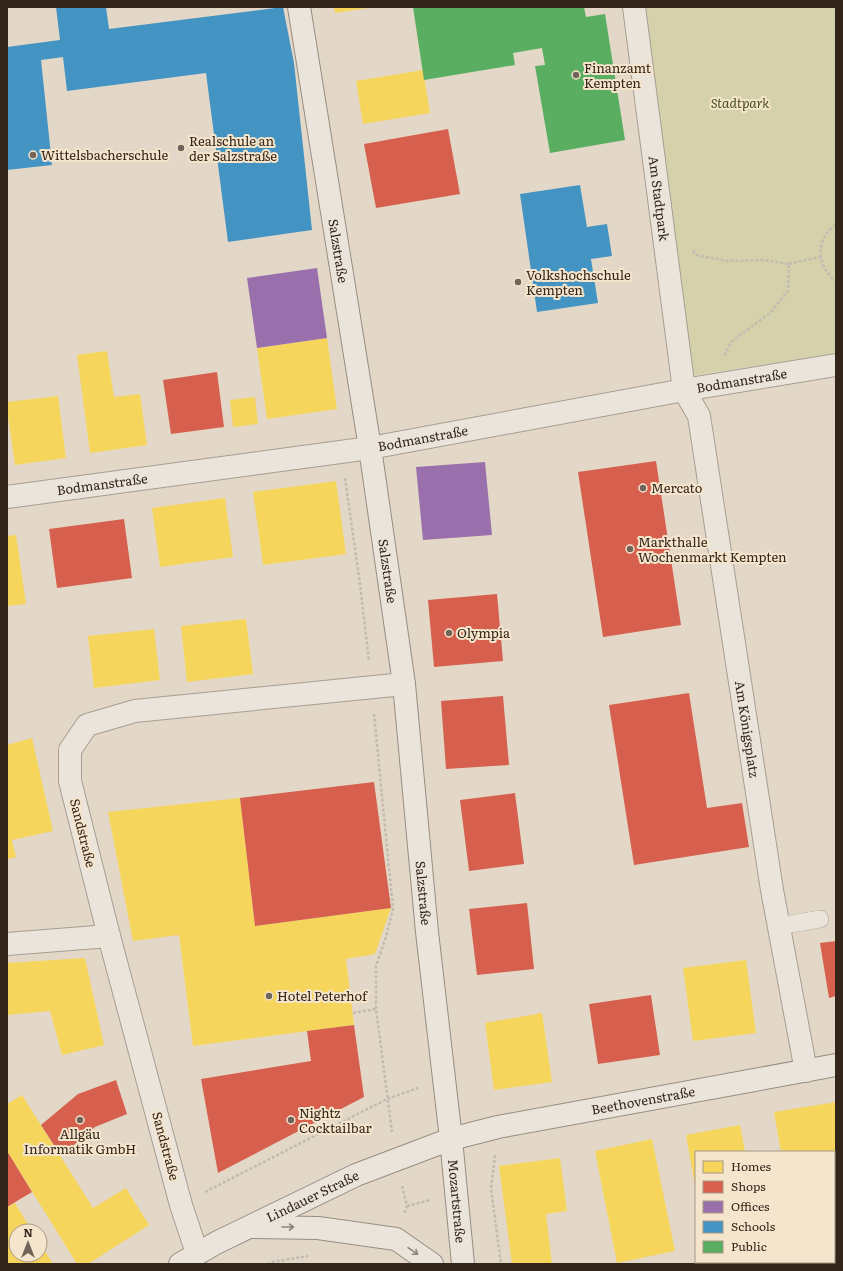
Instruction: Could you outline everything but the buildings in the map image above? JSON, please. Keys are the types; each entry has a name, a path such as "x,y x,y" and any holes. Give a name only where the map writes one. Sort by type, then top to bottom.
{"street":[{"name":"Salzstraße","path":"299,7 370,448 404,684 427,932 451,1139"},
{"name":"Am Stadtpark","path":"634,7 684,390"},
{"name":"Bodmanstraße","path":"7,497 370,448 684,390 836,365"},
{"name":"Am Königsplatz","path":"684,390 699,416 703,438 772,890 806,1071"},
{"name":"Sandstraße","path":"188,1259 181,1204 109,936 70,781 70,750 87,725 134,711 404,684"},
{"path":"7,944 109,936"},
{"name":"Beethovenstraße","path":"451,1139 498,1127 836,1065"},
{"name":"Lindauer Straße","path":"188,1259 249,1227 356,1176 451,1139"},
{"name":"Mozartstraße","path":"451,1139 463,1264"},
{"path":"249,1227 318,1228 396,1240 432,1264"}],"lane":[{"path":"779,926 820,919"}],"path":[{"path":"836,225 825,235 821,246 820,257 823,267 829,276 836,282"},
{"path":"691,248 696,255 727,261 763,260 789,264 820,257"},
{"path":"712,386 731,342 770,313 788,291 789,264"},
{"path":"341,452 360,584 372,687 393,909 376,966 376,1009 396,1160"},
{"path":"353,1013 376,1009"},
{"path":"181,1204 387,1099 445,1078"},
{"path":"498,1127 491,1189 501,1264"}],"green space":[{"name":"Stadtpark","path":"629,7 836,7 836,353 684,377"}],"place":[{"name":"Finanzamt Kempten","path":"576,75"},
{"name":"Realschule an der Salzstraße","path":"181,148"},
{"name":"Wittelsbacherschule","path":"33,155"},
{"name":"Volkshochschule Kempten","path":"518,282"},
{"name":"Mercato","path":"643,488"},
{"name":"Markthalle Wochenmarkt Kempten","path":"630,549"},
{"name":"Olympia","path":"449,633"},
{"name":"Hotel Peterhof","path":"269,996"},
{"name":"Allgäu Informatik GmbH","path":"80,1120"},
{"name":"Nightz Cocktailbar","path":"291,1120"}]}
